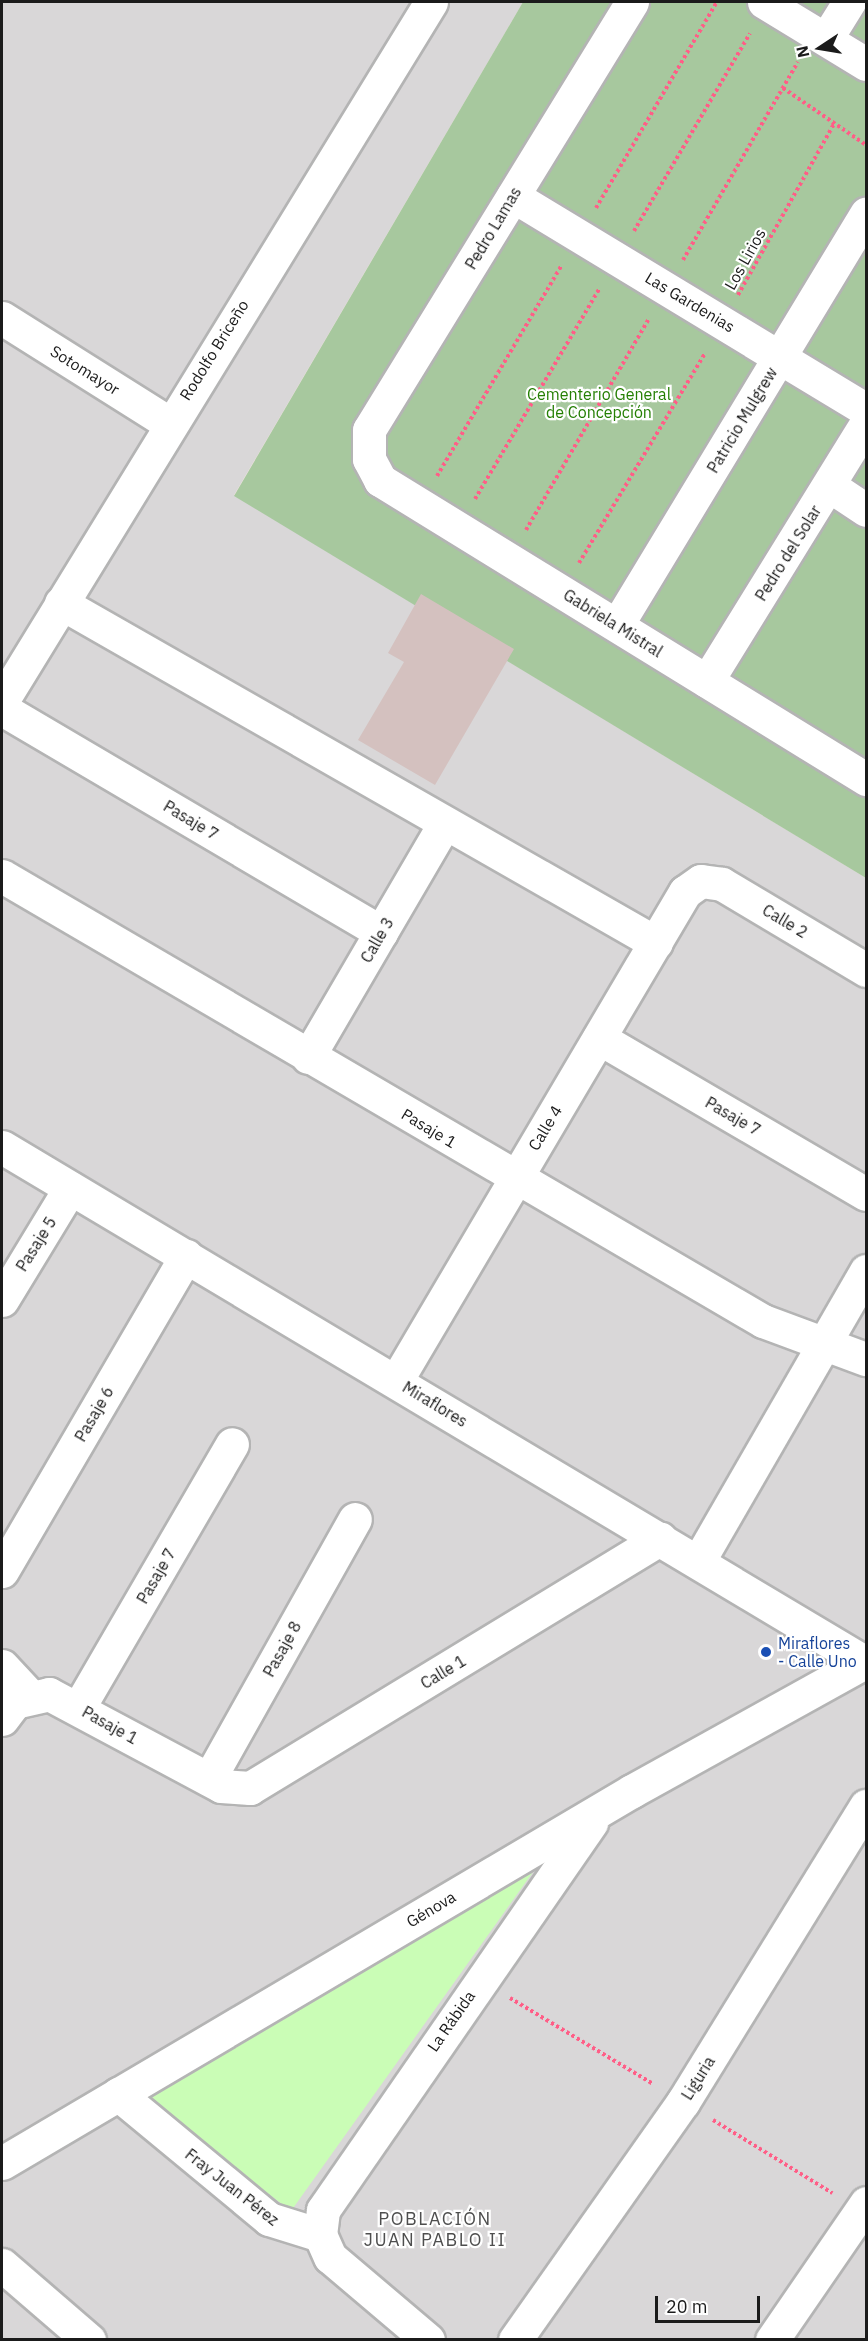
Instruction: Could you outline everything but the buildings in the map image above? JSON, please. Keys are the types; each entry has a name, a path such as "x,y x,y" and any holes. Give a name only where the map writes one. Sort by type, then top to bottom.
{"street":[{"name":"Rodolfo Briceño","path":"2,701 169,423 431,2"},
{"name":"Pedro Lamas","path":"369,459 369,430 632,2"},
{"path":"764,2 867,64"},
{"path":"826,39 849,2"},
{"name":"Las Gardenias","path":"513,196 867,410"},
{"name":"Patricio Mulgrew","path":"617,625 867,214"},
{"name":"Sotomayor","path":"2,318 169,423"},
{"name":"Pedro del Solar","path":"707,681 867,424"},
{"name":"Gabriela Mistral","path":"369,459 380,480 707,681 865,774"},
{"path":"830,486 867,510"},
{"path":"61,603 656,942"},
{"name":"Pasaje 7","path":"2,709 381,932"},
{"name":"Calle 3","path":"308,1057 445,823"},
{"name":"Pasaje 1","path":"2,876 515,1179 763,1322 867,1359"},
{"name":"Calle 4","path":"396,1381 685,892 701,882"},
{"name":"Calle 2","path":"701,882 722,884 867,970"},
{"name":"Pasaje 7","path":"599,1038 867,1194"},
{"name":"Miraflores","path":"2,1147 866,1663"},
{"name":"Pasaje 5","path":"2,1300 70,1188"},
{"name":"Pasaje 6","path":"2,1571 186,1256"},
{"path":"698,1562 867,1271"},
{"name":"Pasaje 7","path":"79,1707 232,1444"},
{"name":"Pasaje 8","path":"215,1783 355,1519"},
{"name":"Calle 1","path":"215,1783 242,1790 259,1784 660,1539"},
{"name":"Génova","path":"2,2163 544,1842 599,1815 632,1791 866,1663"},
{"path":"2,1666 29,1695 2,1719"},
{"name":"Pasaje 1","path":"29,1695 49,1694 79,1707 215,1783"},
{"name":"Liguria","path":"515,2340 683,2102 867,1806"},
{"name":"La Rábida","path":"321,2235 329,2198 573,1845 599,1815"},
{"name":"Fray Juan Pérez","path":"118,2094 269,2219 321,2235"},
{"path":"772,2340 867,2203"},
{"path":"321,2235 338,2266 428,2340"},
{"path":"2,2265 88,2340"}],"path":[{"path":"783,88 867,145"},
{"name":"Los Lirios","path":"561,592 723,322 835,122"}],"shaded area":[{"path":"2,2 523,2 234,495 866,878 866,2339 2,2340"}],"green space":[{"name":"Cementerio General de Concepción","path":"523,2 866,2 866,878 234,496"},
{"path":"533,1872 291,2211 143,2098"}],"place":[{"name":"Miraflores - Calle Uno","path":"766,1652"}],"district":[{"name":"POBLACIÓN JUAN PABLO II","path":"435,2230"}]}
